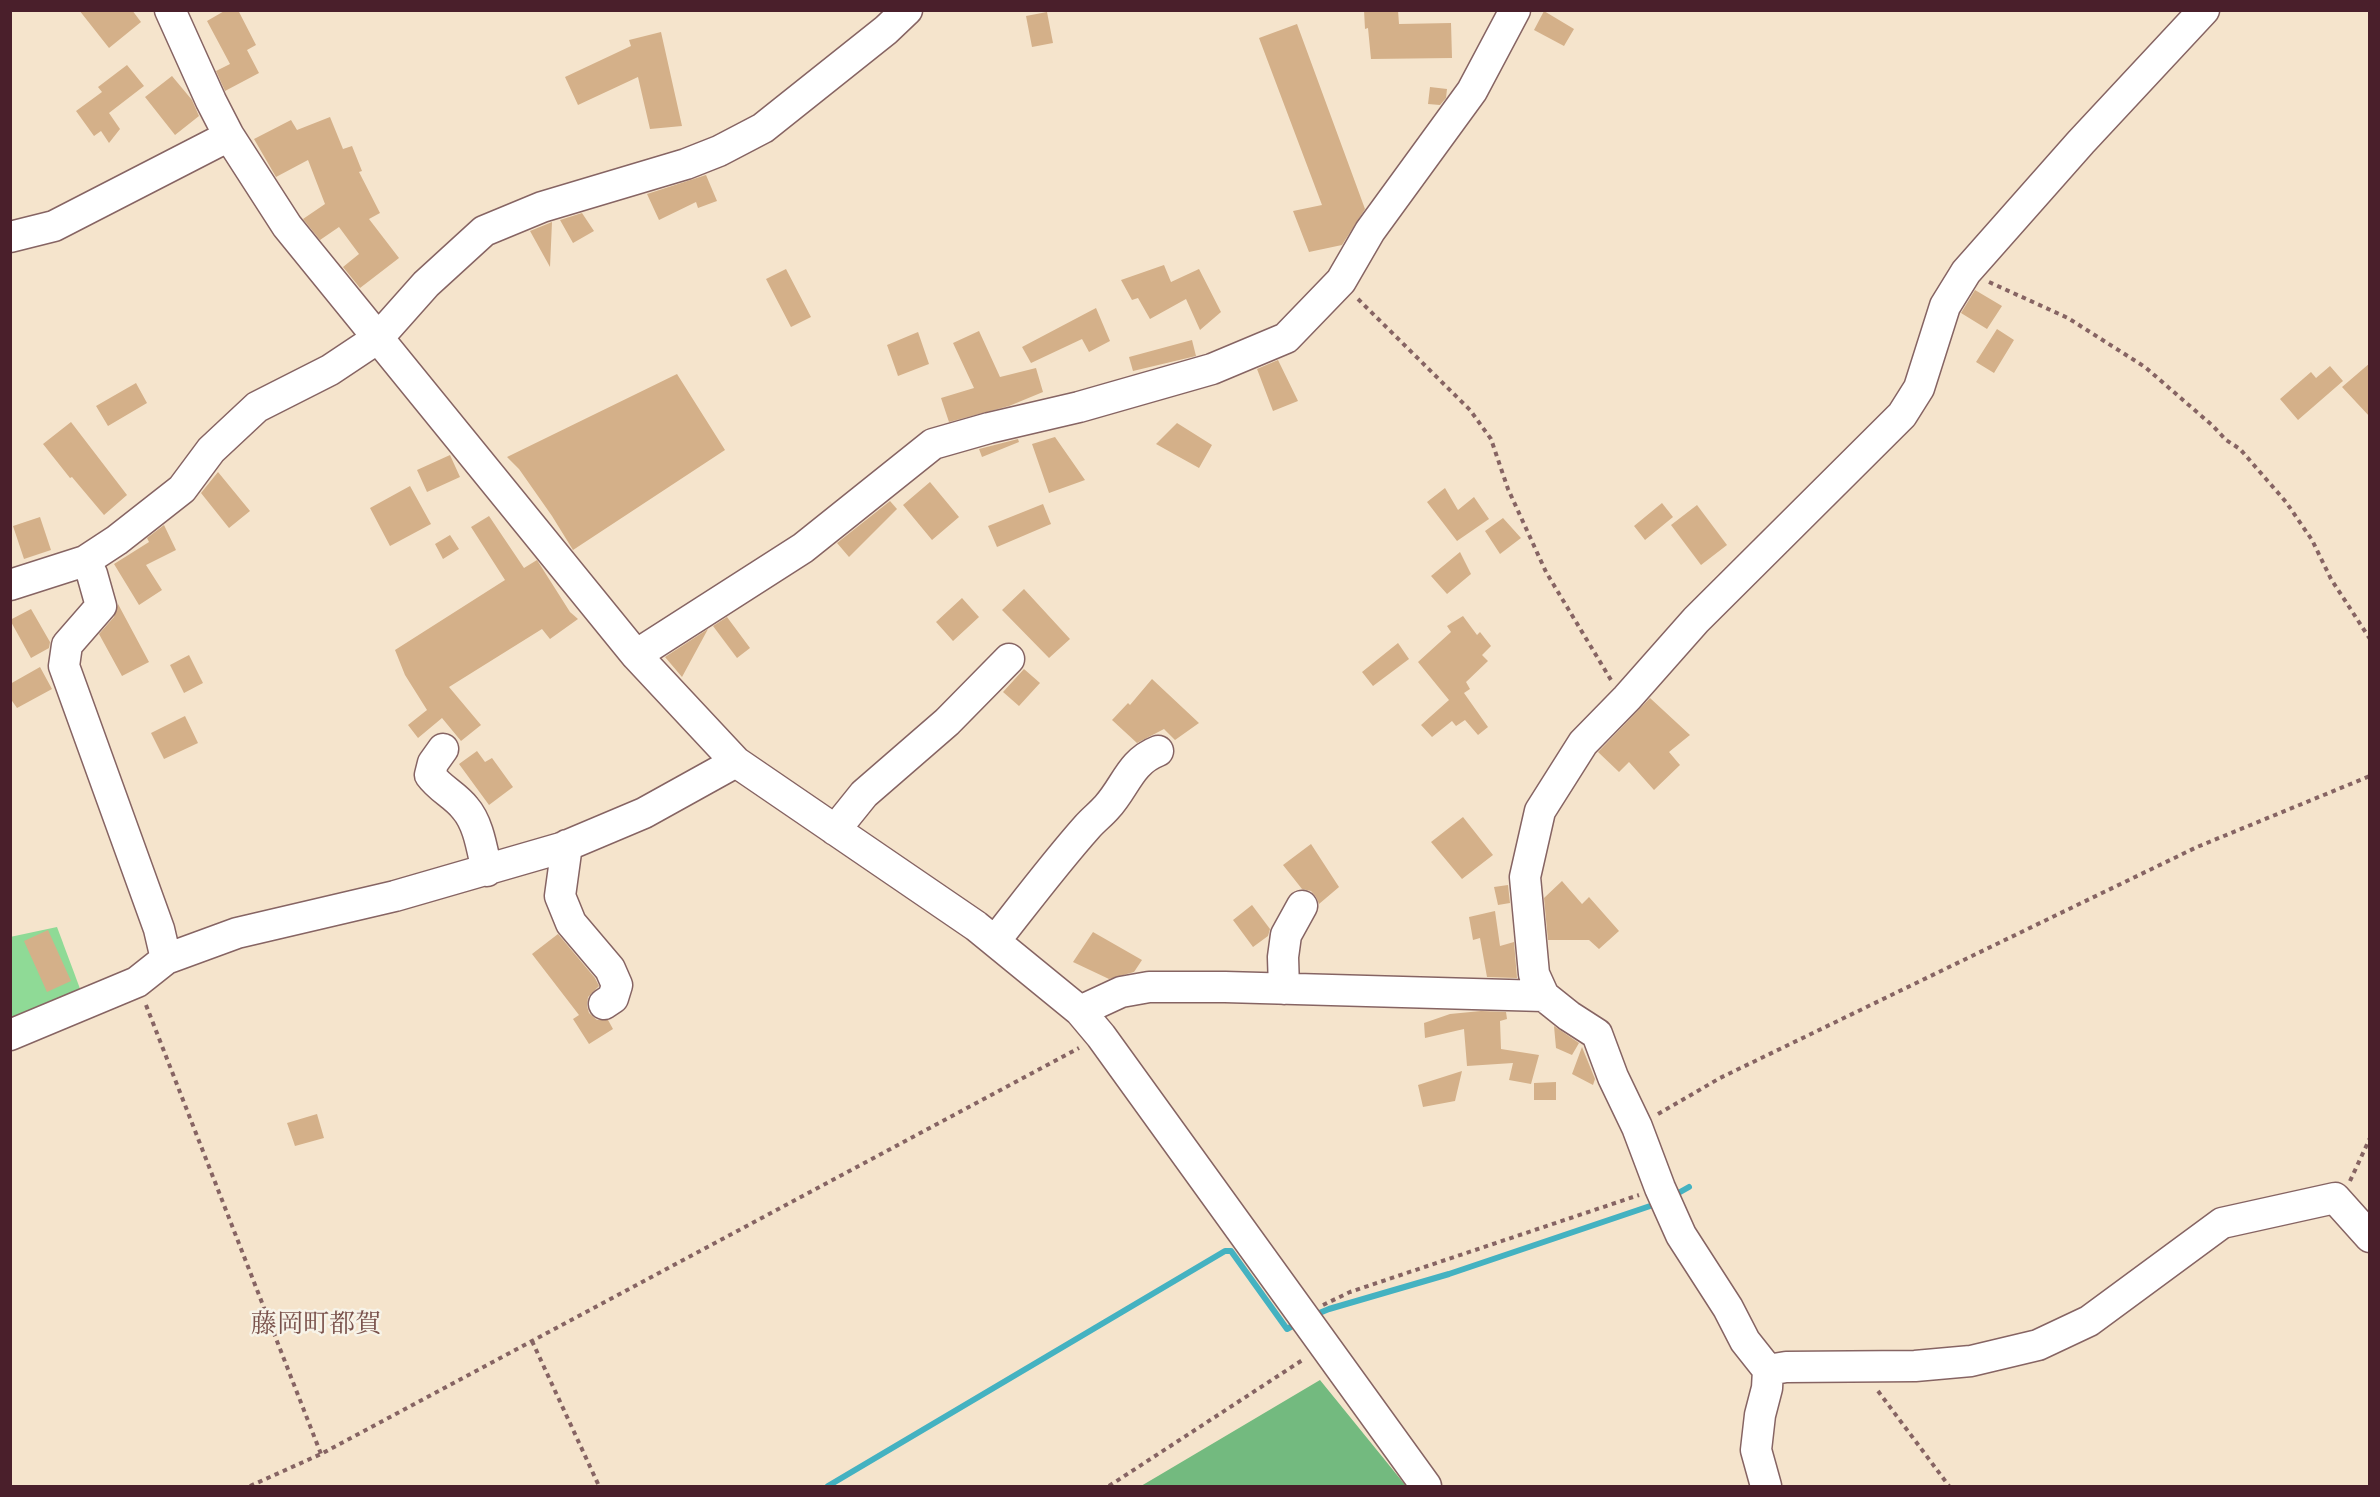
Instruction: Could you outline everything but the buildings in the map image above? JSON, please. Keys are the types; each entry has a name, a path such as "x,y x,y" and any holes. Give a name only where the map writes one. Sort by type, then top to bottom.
{"street":[{"path":"170,10 202,83 229,136 287,226 636,655 736,762 976,926 1080,1011 1101,1036 1305,1316 1426,1486"},
{"path":"10,585 85,561 117,540 182,489 211,450 257,407 330,370 378,338 426,284 484,231 542,207 686,164 719,151 763,128 886,30 907,10"},
{"path":"636,655 803,548 933,444 1074,408 1212,369 1286,338 1341,281 1370,231 1472,91 1515,10"},
{"path":"1766,1486 1756,1450 1768,1370 1745,1341 1728,1308 1681,1235 1637,1127 1612,1077 1597,1034 1544,996 1534,974 1525,877 1540,811 1583,742 1627,698 1696,620 1902,415 1919,388 1945,306 1966,272 2081,142 2205,10"},
{"path":"10,237 54,226 229,136"},
{"path":"85,561 92,574 101,606 67,645 64,666 159,929 166,959"},
{"path":"835,830 864,794 946,722 1009,659"},
{"path":"443,749 433,763 430,775 436,784 466,809 474,823 487,871"},
{"path":"995,941 1088,826 1107,808 1125,784 1135,765 1144,756 1158,751"},
{"path":"10,1035 136,982 166,959 237,933 395,896 487,871 567,845 644,813 736,762"},
{"path":"567,845 560,896 571,923 610,969 617,985 613,998 604,1004"},
{"path":"1284,989 1283,957 1286,935 1302,906"},
{"path":"1080,1011 1121,992 1149,987 1544,996"},
{"path":"1768,1370 1786,1367 1915,1366 1971,1361 2038,1345 2089,1321 2222,1223 2335,1198 2370,1237"}],"path":[{"path":"1966,272 2068,318 2145,367 2226,440 2240,449 2286,502 2312,540 2331,579 2370,639"},
{"path":"1341,281 1470,410 1491,439 1508,489 1546,572 1603,670 1627,698"},
{"path":"1637,1127 1720,1078 2166,862 2370,776"},
{"path":"136,982 321,1454"},
{"path":"250,1486 321,1454 1101,1036"},
{"path":"2335,1198 2346,1189 2370,1138"},
{"path":"1305,1316 1350,1292 1660,1188"},
{"path":"532,1341 599,1486"},
{"path":"1109,1486 1325,1345"},
{"path":"1859,1367 1949,1486"}],"green space":[{"path":"57,927 82,994 11,1025 10,937"},
{"path":"1320,1380 1406,1486 1141,1486 1158,1476"}],"waterway":[{"path":"1673,1196 1689,1187"},
{"path":"1312,1316 1449,1274 1659,1203"},
{"path":"828,1486 1225,1251 1231,1251 1287,1329 1298,1323"}],"district":[{"name":"藤岡町都賀","path":"316,1326"}]}
